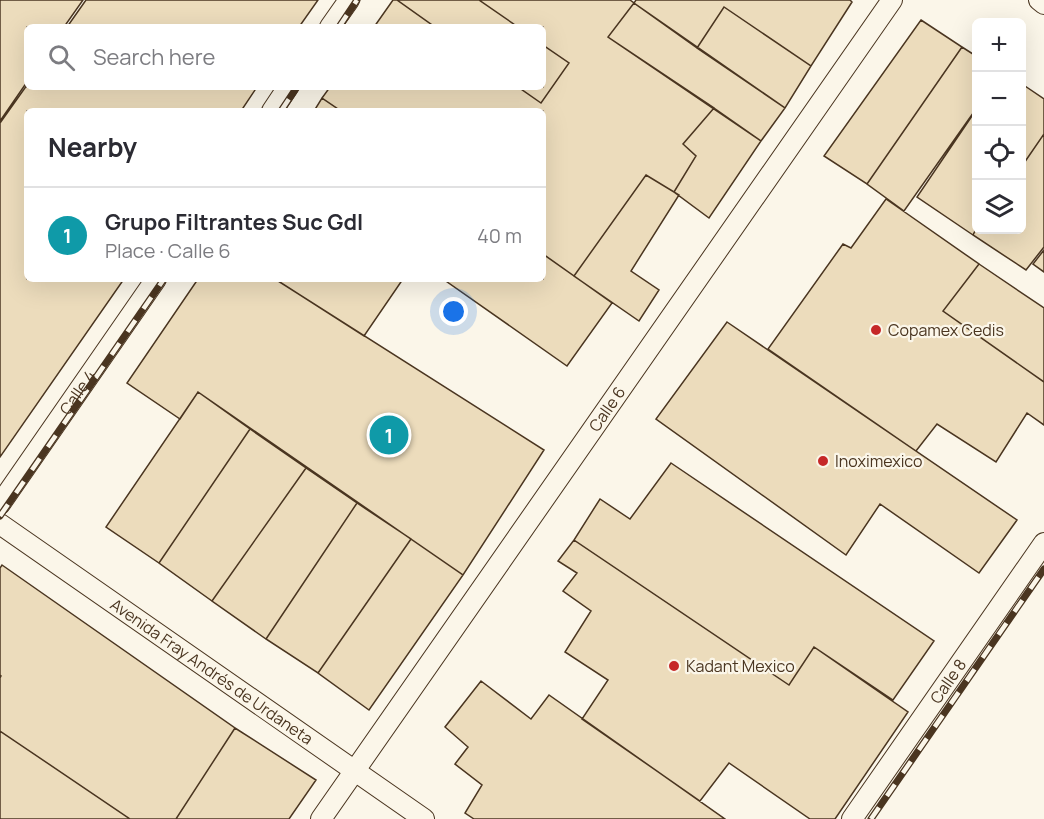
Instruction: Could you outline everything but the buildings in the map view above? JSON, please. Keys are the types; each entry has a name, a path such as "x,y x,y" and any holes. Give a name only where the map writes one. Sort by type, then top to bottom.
{"street":[{"path":"332,24 349,0"},
{"name":"Calle 6","path":"321,819 892,0"},
{"path":"1039,0 1044,3"},
{"path":"274,108 286,90"},
{"name":"Calle 4","path":"0,504 154,282"},
{"name":"Avenida Fray Andrés de Urdaneta","path":"0,524 424,819"},
{"name":"Calle 8","path":"852,819 1044,543"}],"railway":[{"path":"341,24 357,0"},
{"path":"283,108 295,90"},
{"path":"0,516 162,282"},
{"path":"871,819 1044,569"}],"place":[{"name":"Copamex Cedis","path":"876,330"},
{"name":"Grupo Filtrantes Suc Gdl","path":"389,435"},
{"name":"Inoximexico","path":"823,461"},
{"name":"Kadant Mexico","path":"674,666"}]}
